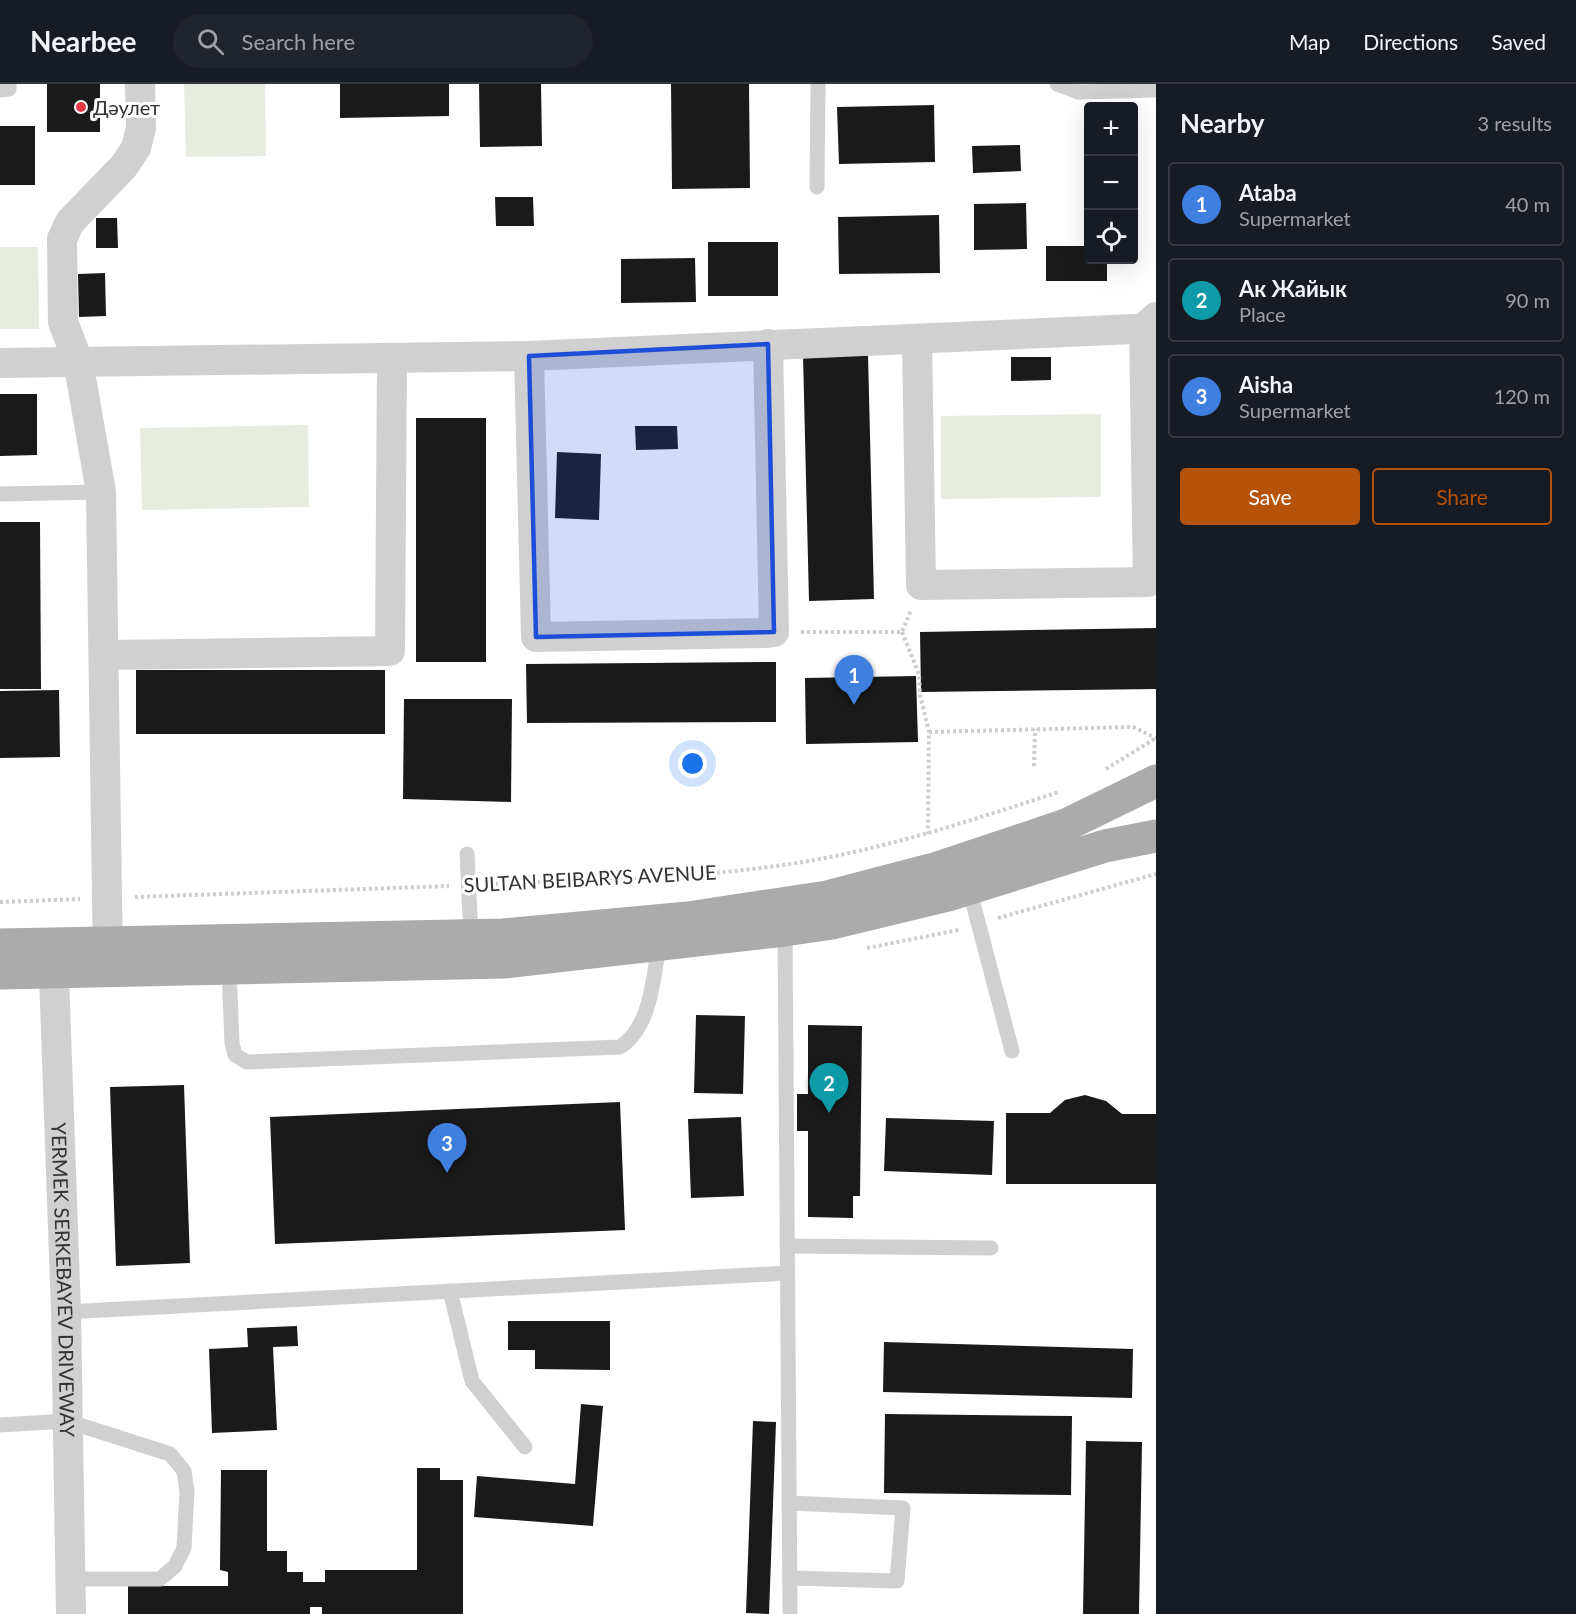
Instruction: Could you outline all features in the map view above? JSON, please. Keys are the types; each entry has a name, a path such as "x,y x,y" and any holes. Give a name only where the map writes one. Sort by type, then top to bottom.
{"main road":[{"path":"0,945 53,958 108,957 471,936 688,918 827,897 938,868 1066,825 1156,781"},
{"path":"108,957 229,968 504,962 659,945 832,923 969,888 1105,846 1156,836"},
{"path":"0,974 53,958"}],"street":[{"path":"108,957 101,492 78,361 63,322 62,239 70,222 124,166 136,148 141,128 140,84"},
{"path":"0,363 530,356 917,339 1152,325 1148,582 921,585 917,339"},
{"path":"530,356 536,637 767,633 774,632 768,344"},
{"path":"105,656 390,651 392,358"},
{"name":"YERMEK SERKEBAYEV DRIVEWAY","path":"53,958 66,1312 71,1614"}],"lane":[{"path":"0,90 9,89 9,84"},
{"path":"818,84 818,188"},
{"path":"1057,84 1078,92 1156,90"},
{"path":"0,494 101,492"},
{"path":"467,854 471,936"},
{"path":"969,888 1012,1052"},
{"path":"785,930 790,1611"},
{"path":"229,968 232,1043 235,1055 247,1062 620,1047 634,1039 641,1026 659,945"},
{"path":"787,1246 991,1248"},
{"path":"66,1312 788,1273"},
{"path":"450,1291 472,1381 525,1448"},
{"path":"0,1425 68,1421 170,1454 184,1471 187,1492 184,1548 176,1566 160,1579 70,1579"},
{"path":"789,1503 903,1508 897,1581 790,1578"}],"path":[{"path":"921,585 902,632 919,674 920,695 928,732 928,834"},
{"path":"767,633 902,632"},
{"path":"928,732 1133,728 1156,738"},
{"path":"1034,766 1035,729"},
{"path":"1099,774 1156,738"},
{"name":"SULTAN BEIBARYS AVENUE","path":"0,902 648,878 784,865 928,834 1068,789"}],"highlighted area":[{"path":"768,344 774,632 536,637 529,356"}],"shaded area":[{"path":"184,84 265,84 266,156 186,157"},
{"path":"0,247 38,247 39,329 0,329"},
{"path":"1101,414 1101,497 941,499 941,416"},
{"path":"308,425 309,507 142,510 140,428"}],"building":[{"path":"47,84 100,84 100,132 47,132"},
{"path":"340,84 449,84 449,116 340,118"},
{"path":"479,84 541,84 542,146 480,147"},
{"path":"671,84 749,84 750,188 672,189"},
{"path":"934,105 935,162 839,164 837,107"},
{"path":"0,126 35,126 35,185 0,185"},
{"path":"1020,145 1021,171 973,173 972,146"},
{"path":"495,197 533,197 534,226 496,226"},
{"path":"1026,203 1027,249 974,250 974,204"},
{"path":"939,215 940,273 839,274 838,217"},
{"path":"96,218 117,218 118,248 96,248"},
{"path":"708,242 778,242 778,296 708,296"},
{"path":"1046,246 1084,246 1084,264 1107,264 1107,281 1046,281"},
{"path":"695,258 696,302 621,303 621,259"},
{"path":"105,273 106,316 79,317 78,274"},
{"path":"868,354 874,599 809,601 803,355"},
{"path":"1011,357 1051,357 1051,380 1011,381"},
{"path":"0,394 37,394 37,455 0,456"},
{"path":"416,418 486,418 486,662 416,662"},
{"path":"635,426 677,426 678,449 636,450"},
{"path":"557,452 601,454 599,520 555,518"},
{"path":"0,522 40,522 41,689 0,689"},
{"path":"1156,628 1156,689 921,692 920,632"},
{"path":"776,662 776,722 527,723 526,664"},
{"path":"136,670 385,670 385,734 136,734"},
{"path":"916,676 918,742 806,744 805,678"},
{"path":"59,690 60,757 0,758 0,691"},
{"path":"404,699 512,699 511,802 403,799"},
{"path":"696,1015 745,1016 743,1094 694,1093"},
{"path":"808,1025 862,1026 860,1196 853,1196 853,1218 808,1217 808,1131 797,1131 797,1094 808,1094"},
{"path":"184,1085 190,1263 116,1266 110,1087"},
{"path":"1085,1095 1106,1101 1122,1114 1156,1114 1156,1184 1006,1184 1006,1113 1050,1113 1065,1100"},
{"path":"620,1102 625,1230 275,1244 270,1117"},
{"path":"741,1117 744,1196 691,1198 688,1119"},
{"path":"886,1118 994,1121 992,1175 884,1171"},
{"path":"508,1321 610,1321 610,1370 535,1369 535,1350 508,1350"},
{"path":"297,1326 298,1346 273,1347 277,1430 212,1433 209,1349 248,1347 247,1328"},
{"path":"884,1342 1133,1349 1132,1398 883,1392"},
{"path":"581,1404 603,1406 593,1526 474,1517 477,1476 575,1484"},
{"path":"885,1414 1072,1416 1071,1495 884,1493"},
{"path":"753,1421 776,1422 769,1614 746,1613"},
{"path":"1086,1441 1142,1442 1139,1614 1083,1614"},
{"path":"417,1468 440,1468 440,1480 463,1480 463,1614 322,1614 322,1607 310,1607 310,1614 128,1614 128,1586 228,1586 228,1572 220,1570 221,1470 267,1470 267,1551 287,1551 287,1572 303,1572 303,1582 325,1582 325,1570 417,1570"}],"place":[{"name":"Дәулет","path":"81,107"},
{"name":"Ataba","path":"854,705"},
{"name":"Ак Жайык","path":"829,1113"},
{"name":"Aisha","path":"447,1173"}]}
